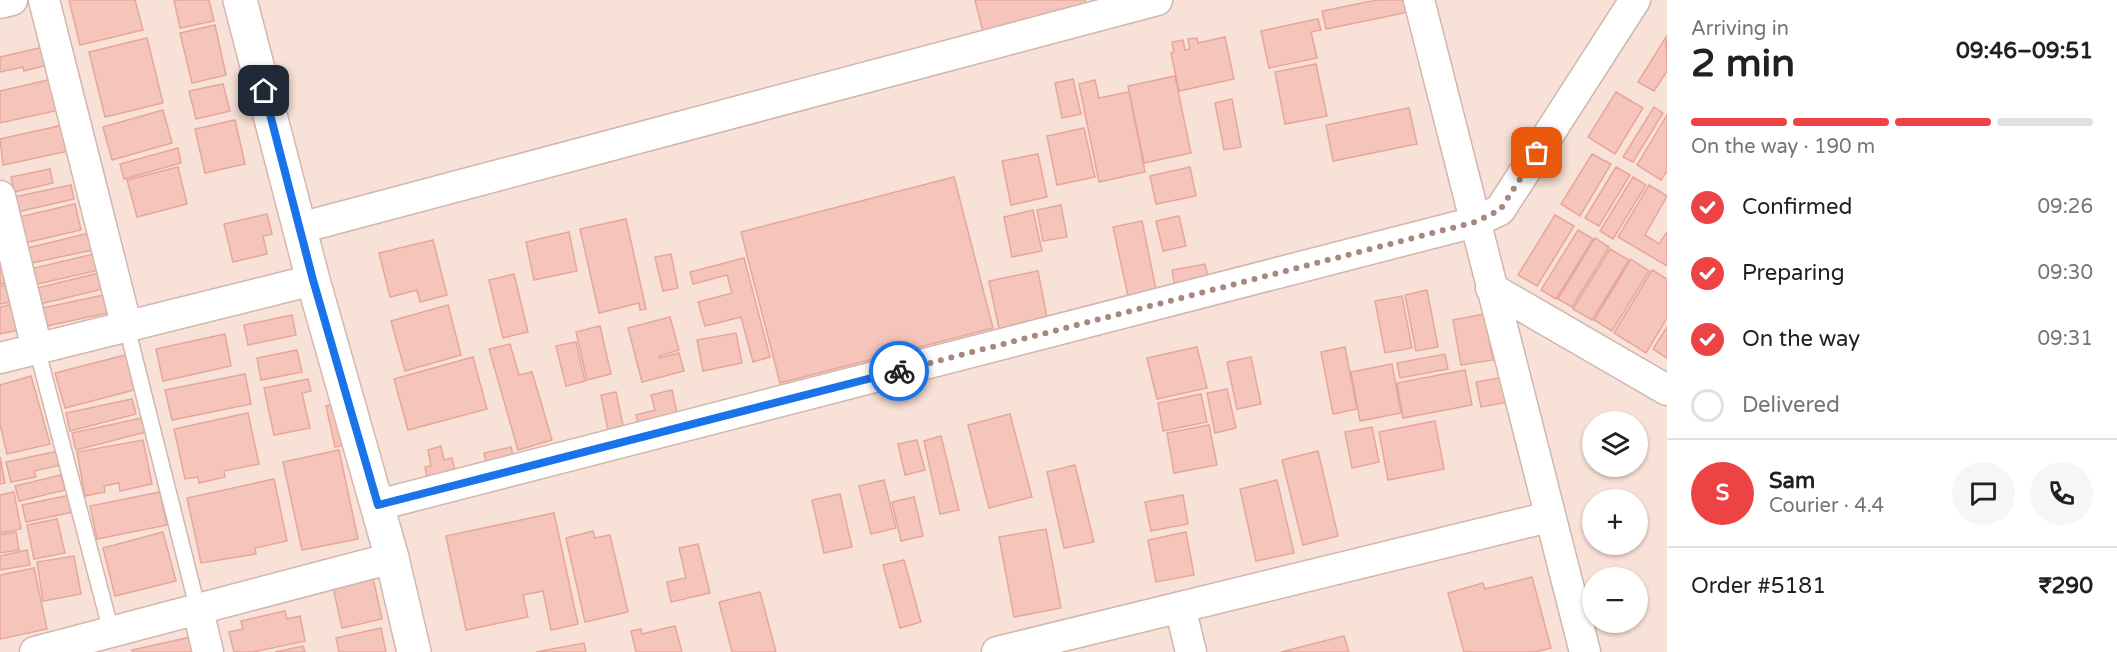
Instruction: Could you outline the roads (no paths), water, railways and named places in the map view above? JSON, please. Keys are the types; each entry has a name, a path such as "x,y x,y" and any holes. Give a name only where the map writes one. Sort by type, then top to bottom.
{"main road":[{"path":"240,0 313,280 378,505 414,652"}],"street":[{"path":"0,3 12,0"},
{"path":"44,0 127,328"},
{"path":"300,228 1157,0"},
{"path":"1419,0 1487,216 1484,258 1585,652"},
{"path":"378,505 1487,216 1635,0"},
{"path":"0,196 37,349"},
{"path":"0,358 313,280"},
{"path":"1491,288 1667,390"},
{"path":"997,652 1549,517"},
{"path":"35,652 113,642 198,610 392,558"},
{"path":"1180,607 1191,652"},
{"path":"198,610 208,652"}],"lane":[{"path":"127,328 198,610"},
{"path":"37,349 113,642"}]}
